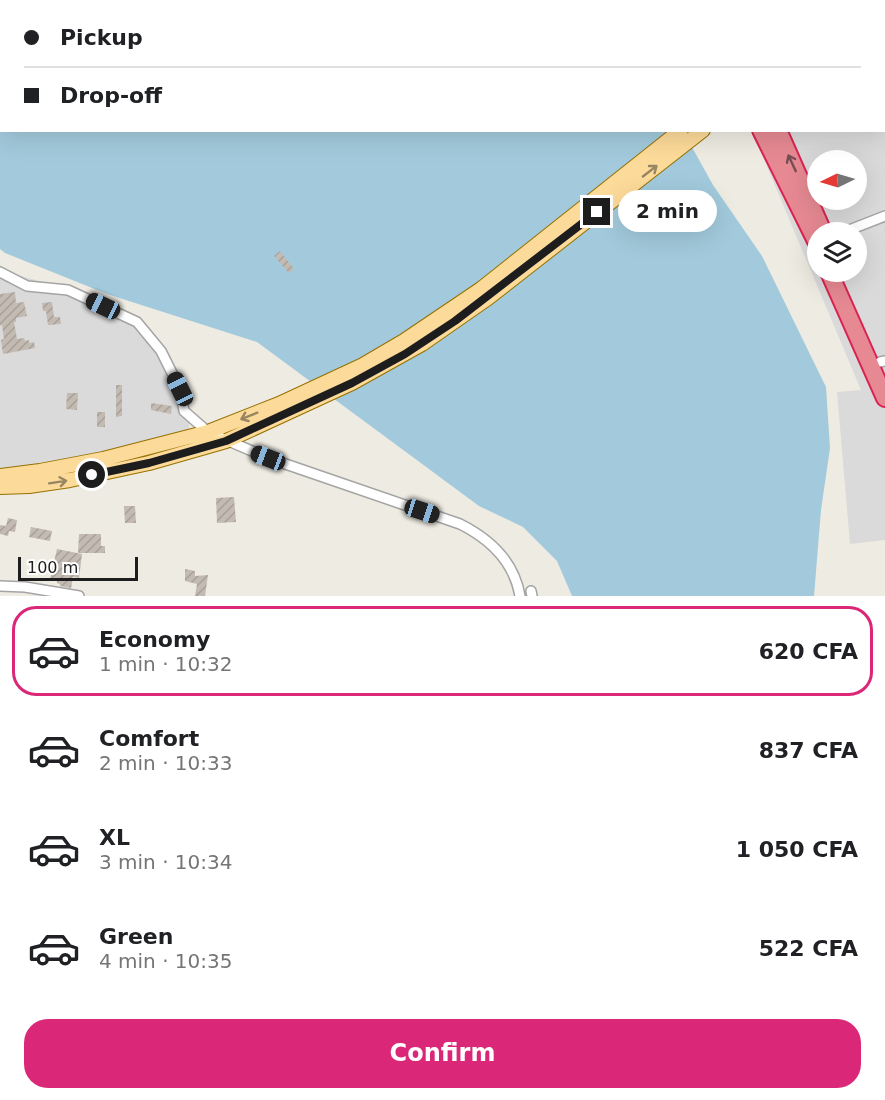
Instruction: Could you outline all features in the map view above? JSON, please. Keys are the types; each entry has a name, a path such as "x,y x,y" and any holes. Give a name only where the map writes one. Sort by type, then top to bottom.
{"highway":[{"path":"762,132 807,223"},
{"path":"779,132 819,222"},
{"path":"833,282 885,398"},
{"path":"846,282 883,365"}],"main road":[{"path":"0,476 104,459 208,432 322,386 404,341 481,289 678,132"},
{"path":"0,487 29,486 70,480 149,463 226,441 352,383 430,338 488,298 700,132"}],"street":[{"path":"867,223 885,216"},
{"path":"0,272 27,286 68,290 137,322 161,351 180,389 184,411 208,432 226,441 364,492 460,524 481,535 502,556 511,569 518,584 520,596"},
{"path":"0,586 25,587 79,596"}],"shaded area":[{"path":"752,132 885,132 885,540 850,544 837,392 861,390 816,282 867,282 867,222 807,222 807,262"},
{"path":"0,265 9,273 74,290 119,310 151,331 170,358 189,404 189,429 0,479"}],"water":[{"path":"0,132 684,132 713,185 762,256 826,387 830,448 821,510 814,596 572,596 557,561 523,527 479,506 257,342 107,294 0,249"}],"building":[{"path":"280,251 294,269 289,273 274,256"},
{"path":"15,292 16,303 24,302 27,316 16,318 14,322 17,339 24,338 25,341 29,340 29,343 34,342 35,348 3,354 0,294"},
{"path":"52,302 54,317 60,317 61,324 48,325 42,303"},
{"path":"116,385 122,385 122,416 116,417"},
{"path":"67,393 78,393 77,410 66,409"},
{"path":"151,403 172,406 171,414 151,410"},
{"path":"97,412 105,412 105,427 97,427"},
{"path":"234,497 236,522 217,523 216,498"},
{"path":"124,506 135,506 136,523 125,523"},
{"path":"8,518 17,520 15,532 9,531 8,536 0,534 0,525 6,526"},
{"path":"31,527 52,531 50,541 29,537"},
{"path":"79,534 101,534 101,546 105,546 105,553 78,553"},
{"path":"57,549 82,554 79,578 73,577 71,588 60,586 57,581 50,579"},
{"path":"185,569 195,571 195,576 208,575 205,596 195,596 197,584 185,581"}],"route":[{"path":"92,475 149,463 226,441 352,383 422,344 488,298 597,212"}]}
